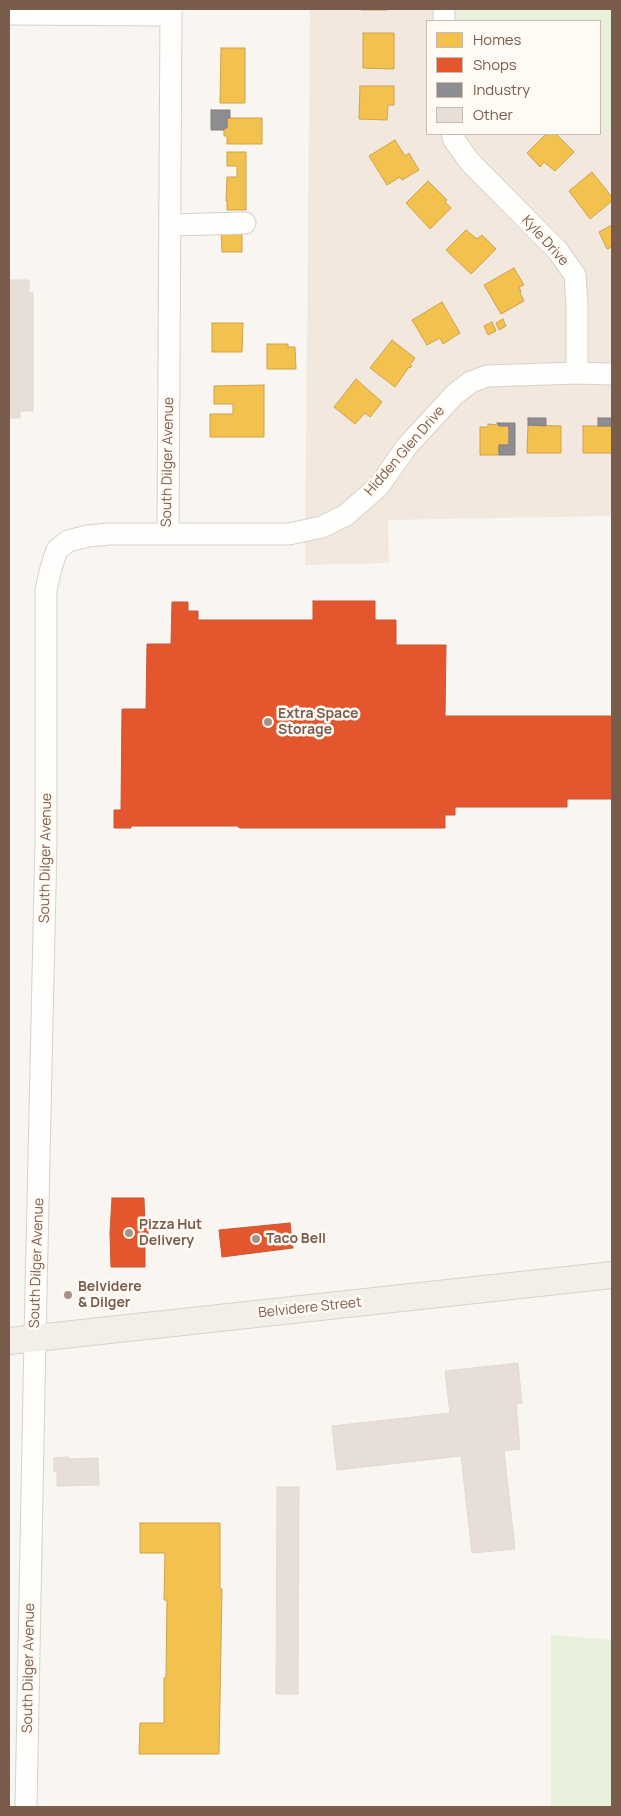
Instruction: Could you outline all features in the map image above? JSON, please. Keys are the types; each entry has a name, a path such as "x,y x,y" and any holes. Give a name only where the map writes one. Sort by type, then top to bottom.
{"main road":[{"name":"Belvidere Street","path":"9,1341 612,1274"}],"street":[{"path":"9,14 171,12"},
{"name":"South Dilger Avenue","path":"26,1807 46,852 46,590 57,550 68,541 88,536 109,534 168,534 171,12"},
{"name":"Kyle Drive","path":"452,135 470,162 558,251 575,275 578,304 577,373"},
{"path":"171,225 245,223"},
{"name":"Hidden Glen Drive","path":"168,534 289,534 322,527 346,515 379,486 407,446 455,394 471,382 487,376 577,373 612,374"}],"shaded area":[{"path":"310,9 450,9 451,20 426,20 426,135 601,135 601,123 612,131 612,516 388,520 389,563 305,565"}],"green space":[{"path":"450,9 612,9 612,131 601,123 601,20 450,20"},
{"path":"551,1635 612,1640 612,1807 551,1807"}],"building: Homes":[{"path":"387,9 387,10 361,10"},
{"path":"363,33 394,33 394,69 363,68"},
{"path":"221,48 245,48 245,103 220,103"},
{"path":"360,86 394,86 394,105 388,105 387,120 359,119"},
{"path":"227,118 262,118 262,144 227,144 224,128 227,128"},
{"path":"545,135 557,135 574,152 555,171 544,162 540,167 527,153"},
{"path":"395,140 405,156 409,153 419,170 402,180 400,177 387,185 369,156"},
{"path":"227,152 246,152 246,210 227,210 227,177 237,177 237,166 227,166"},
{"path":"592,172 612,197 612,201 590,219 569,191"},
{"path":"428,181 447,200 445,202 451,208 430,229 406,203"},
{"path":"612,225 612,247 607,249 599,232"},
{"path":"221,229 242,229 242,252 222,252"},
{"path":"466,230 477,239 482,235 496,249 471,274 446,250"},
{"path":"514,268 524,285 519,287 524,301 501,314 484,285"},
{"path":"442,302 460,333 443,344 440,338 427,345 412,320"},
{"path":"503,319 506,326 499,330 496,323"},
{"path":"492,322 496,331 488,335 484,326"},
{"path":"212,323 243,323 242,352 212,352"},
{"path":"392,340 415,358 410,365 412,366 409,367 395,387 370,368"},
{"path":"267,344 288,344 288,347 295,347 296,369 267,369"},
{"path":"356,379 382,402 370,417 365,413 355,424 334,407"},
{"path":"264,385 264,437 210,437 210,414 233,414 233,404 214,404 214,386"},
{"path":"488,424 509,426 509,445 499,445 499,455 480,455 480,427 488,427"},
{"path":"528,425 561,426 561,453 527,453"},
{"path":"583,426 612,426 612,453 583,453"},
{"path":"140,1523 220,1523 220,1589 222,1589 219,1754 139,1754 140,1723 164,1723 167,1600 164,1600 165,1553 140,1553"}],"building: Shops":[{"path":"313,601 375,601 375,620 396,620 396,645 446,645 445,716 612,716 612,799 567,799 567,807 455,807 455,815 445,815 445,828 131,826 131,828 114,828 114,810 121,810 122,709 146,709 147,644 171,644 172,602 188,602 188,611 198,611 198,620 313,620"},
{"name":"Pizza Hut Delivery","path":"112,1198 144,1198 145,1226 148,1226 148,1234 145,1233 145,1267 111,1267"},
{"name":"Taco Bell","path":"290,1223 293,1248 222,1257 219,1230"}],"building: Industry":[{"path":"211,110 230,110 230,118 227,118 227,128 224,128 224,130 211,130"},
{"path":"528,418 546,418 546,426 528,425"},
{"path":"598,418 612,418 612,426 598,426"},
{"path":"497,423 515,423 515,455 499,455 499,445 509,445 509,426 499,426"}],"building: Other":[{"path":"9,280 29,280 29,293 33,293 33,411 20,411 20,418 9,418"},
{"path":"518,1363 522,1403 516,1404 520,1449 504,1451 515,1549 472,1553 461,1456 337,1470 332,1426 450,1413 445,1371"},
{"path":"68,1457 68,1459 98,1458 99,1485 57,1486 57,1471 54,1471 54,1458"},
{"path":"277,1487 299,1487 298,1694 276,1694"}],"place":[{"name":"Extra Space Storage","path":"268,722"},
{"name":"Pizza Hut Delivery","path":"129,1233"},
{"name":"Taco Bell","path":"256,1239"},
{"name":"Belvidere & Dilger","path":"68,1295"}]}
